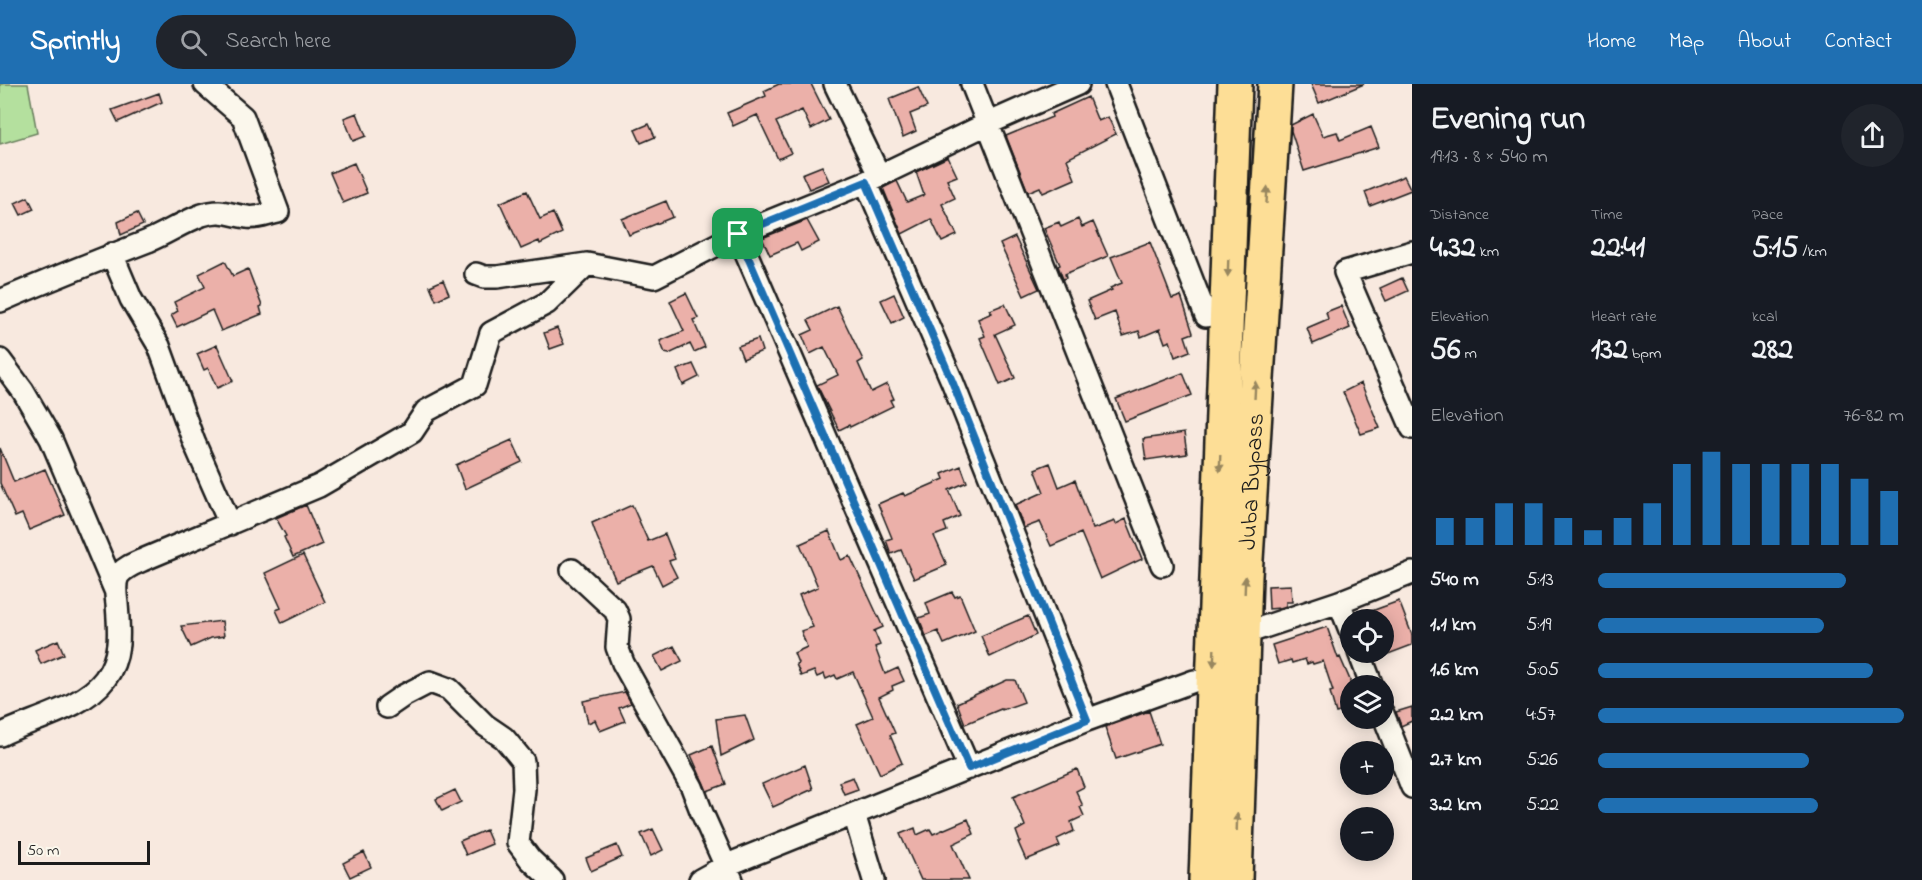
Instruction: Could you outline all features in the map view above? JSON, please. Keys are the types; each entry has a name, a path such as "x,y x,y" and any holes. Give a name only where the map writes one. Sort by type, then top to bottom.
{"main road":[{"name":"Juba Bypass","path":"1206,880 1235,84"},
{"name":"Juba Bypass","path":"1235,880 1243,634 1275,84"}],"street":[{"path":"0,301 150,240 202,216 225,212 259,217 278,212 243,117 205,84"},
{"path":"835,84 1087,720"},
{"path":"972,84 1162,565"},
{"path":"476,274 484,277 497,277 587,264 654,278 738,234 872,179 1078,84"},
{"path":"1116,84 1206,316"},
{"path":"738,234 969,768"},
{"path":"1412,252 1345,272 1412,428"},
{"path":"112,254 131,299 159,346 194,442 230,524"},
{"path":"0,735 91,695 105,680 114,665 119,645 117,578 130,566 319,486 412,432 426,411 475,385 492,333 547,303 587,264"},
{"path":"0,360 23,391 51,439 116,590"},
{"path":"572,570 615,610 619,618 617,647 623,663 692,787 730,873"},
{"path":"1243,634 1339,602 1412,573"},
{"path":"1339,602 1342,609"},
{"path":"700,880 730,873 854,814 1087,720 1194,681"},
{"path":"387,707 430,682 449,689 485,725 504,738 523,761 524,789 518,843 530,859 552,880"},
{"path":"1389,729 1412,787"},
{"path":"854,814 874,880"}],"green space":[{"path":"0,84 28,84 37,133 0,144"}],"building":[{"path":"779,84 811,84 829,120 811,129 802,110 776,122 791,153 778,159 757,115 733,126 727,113 766,96 764,91"},
{"path":"1311,84 1364,84 1319,103"},
{"path":"918,87 927,107 910,114 916,131 903,137 889,99"},
{"path":"159,93 162,102 118,122 112,110"},
{"path":"1088,97 1098,121 1108,117 1116,134 1067,159 1075,179 1043,193 1040,187 1028,192 1006,136 1052,117 1051,114"},
{"path":"357,113 366,136 353,141 344,118"},
{"path":"1313,114 1323,136 1337,132 1340,140 1371,127 1379,147 1304,171 1291,125"},
{"path":"649,124 655,137 641,143 635,130"},
{"path":"948,157 957,176 947,180 955,198 942,204 957,235 942,242 931,219 902,234 883,188 897,181 907,202 924,195 916,172"},
{"path":"354,163 367,193 343,203 330,173"},
{"path":"822,166 829,181 809,189 802,174"},
{"path":"1404,176 1411,190 1370,206 1365,192"},
{"path":"527,191 540,219 553,213 562,233 540,244 539,241 521,249 500,203"},
{"path":"28,197 34,209 21,215 15,203"},
{"path":"666,201 673,217 629,235 622,219"},
{"path":"137,213 143,225 121,235 118,222"},
{"path":"1078,219 1082,227 1093,222 1108,256 1065,274 1066,278 1063,279 1058,266 1060,265 1044,228 1059,222 1061,227"},
{"path":"807,220 819,242 801,251 797,243 770,255 762,238"},
{"path":"1015,237 1039,289 1024,296 1000,244"},
{"path":"1150,242 1172,299 1181,296 1193,333 1185,336 1190,351 1175,357 1170,341 1165,343 1160,329 1141,337 1139,331 1123,336 1115,312 1095,320 1087,301 1122,283 1111,257"},
{"path":"225,261 233,276 248,269 262,306 260,307 262,314 221,331 212,310 177,327 171,315 178,311 174,302 205,287 199,274"},
{"path":"1402,278 1408,291 1386,301 1380,288"},
{"path":"443,280 449,294 436,300 430,286"},
{"path":"686,293 698,318 693,320 705,347 694,352 690,344 669,354 665,353 660,341 684,331 670,301"},
{"path":"894,294 904,317 892,323 881,300"},
{"path":"1005,304 1015,325 995,334 1015,378 1000,385 980,338 985,336 978,319 992,313 990,310"},
{"path":"837,306 863,360 858,363 871,392 887,384 894,399 890,400 893,406 839,430 817,385 838,375 824,347 810,354 802,335 813,330 808,320"},
{"path":"1341,306 1350,328 1313,344 1307,328 1328,319 1326,312"},
{"path":"557,328 564,344 550,349 544,333"},
{"path":"758,339 762,351 743,359 738,346"},
{"path":"217,345 233,381 217,388 208,368 204,370 197,354"},
{"path":"693,364 699,377 683,385 677,370"},
{"path":"1183,373 1192,395 1125,421 1116,399"},
{"path":"1361,383 1380,428 1361,434 1343,392"},
{"path":"1184,433 1187,454 1146,460 1143,439"},
{"path":"512,440 522,462 465,489 456,465"},
{"path":"0,448 14,482 45,469 65,515 29,530 22,514 15,517 0,483"},
{"path":"1050,463 1059,487 1075,480 1093,529 1115,521 1116,524 1126,519 1142,559 1100,579 1081,533 1051,546 1040,522 1024,528 1015,505 1044,492 1035,469"},
{"path":"961,466 967,482 949,490 960,516 944,523 947,531 934,536 947,565 914,579 901,550 891,554 886,540 892,538 878,504 903,493 905,496 944,479 942,474"},
{"path":"306,505 322,544 293,557 284,537 286,536 276,518"},
{"path":"632,505 648,541 665,534 675,559 669,561 677,577 662,585 653,566 616,581 597,537 592,523"},
{"path":"829,531 841,560 850,556 883,627 874,631 880,645 875,647 885,674 898,668 904,681 892,686 893,690 879,697 895,733 890,735 902,763 880,774 857,724 873,717 853,672 837,679 835,675 826,679 824,674 817,677 814,671 801,676 796,664 798,663 794,653 807,647 801,631 813,627 799,595 818,587 800,544"},
{"path":"303,555 325,602 282,623 276,610 281,608 265,573"},
{"path":"1291,585 1292,602 1286,602 1286,606 1280,608 1269,609 1268,586"},
{"path":"952,592 955,597 960,595 975,631 944,644 938,631 926,636 919,618 930,614 926,603"},
{"path":"1399,601 1412,635 1412,645 1394,652 1394,609 1377,609"},
{"path":"1028,616 1036,635 990,657 981,636"},
{"path":"222,621 224,636 211,638 191,647 181,626"},
{"path":"1327,627 1338,658 1340,657 1340,663 1343,663 1348,675 1340,675 1340,712 1336,713 1330,692 1333,691 1323,661 1307,664 1305,659 1278,664 1272,645"},
{"path":"58,640 64,654 41,664 35,650"},
{"path":"674,646 682,661 662,671 654,656"},
{"path":"1007,680 1015,680 1024,702 965,724 957,703"},
{"path":"625,692 631,703 619,708 625,721 600,731 595,720 588,723 583,701"},
{"path":"1412,707 1412,721 1401,726 1396,712"},
{"path":"1149,711 1160,744 1116,759 1105,727"},
{"path":"745,715 754,740 721,756 716,719"},
{"path":"712,746 726,784 707,791 691,755"},
{"path":"805,765 813,789 773,807 762,784"},
{"path":"1077,769 1084,787 1076,791 1083,806 1080,807 1084,816 1071,822 1074,831 1057,839 1060,846 1026,860 1016,831 1025,826 1013,797"},
{"path":"853,777 858,789 844,794 839,782"},
{"path":"455,790 461,802 442,811 436,799"},
{"path":"968,819 974,834 953,844 969,880 921,880 900,834 915,828 917,835 930,829 933,834"},
{"path":"653,829 663,850 651,856 641,834"},
{"path":"486,830 492,844 466,855 460,841"},
{"path":"617,845 622,857 591,871 586,858"},
{"path":"364,852 371,867 350,877 343,863"}],"route":[{"path":"866,182 952,381 1087,720 969,768 738,234 866,182"}]}
